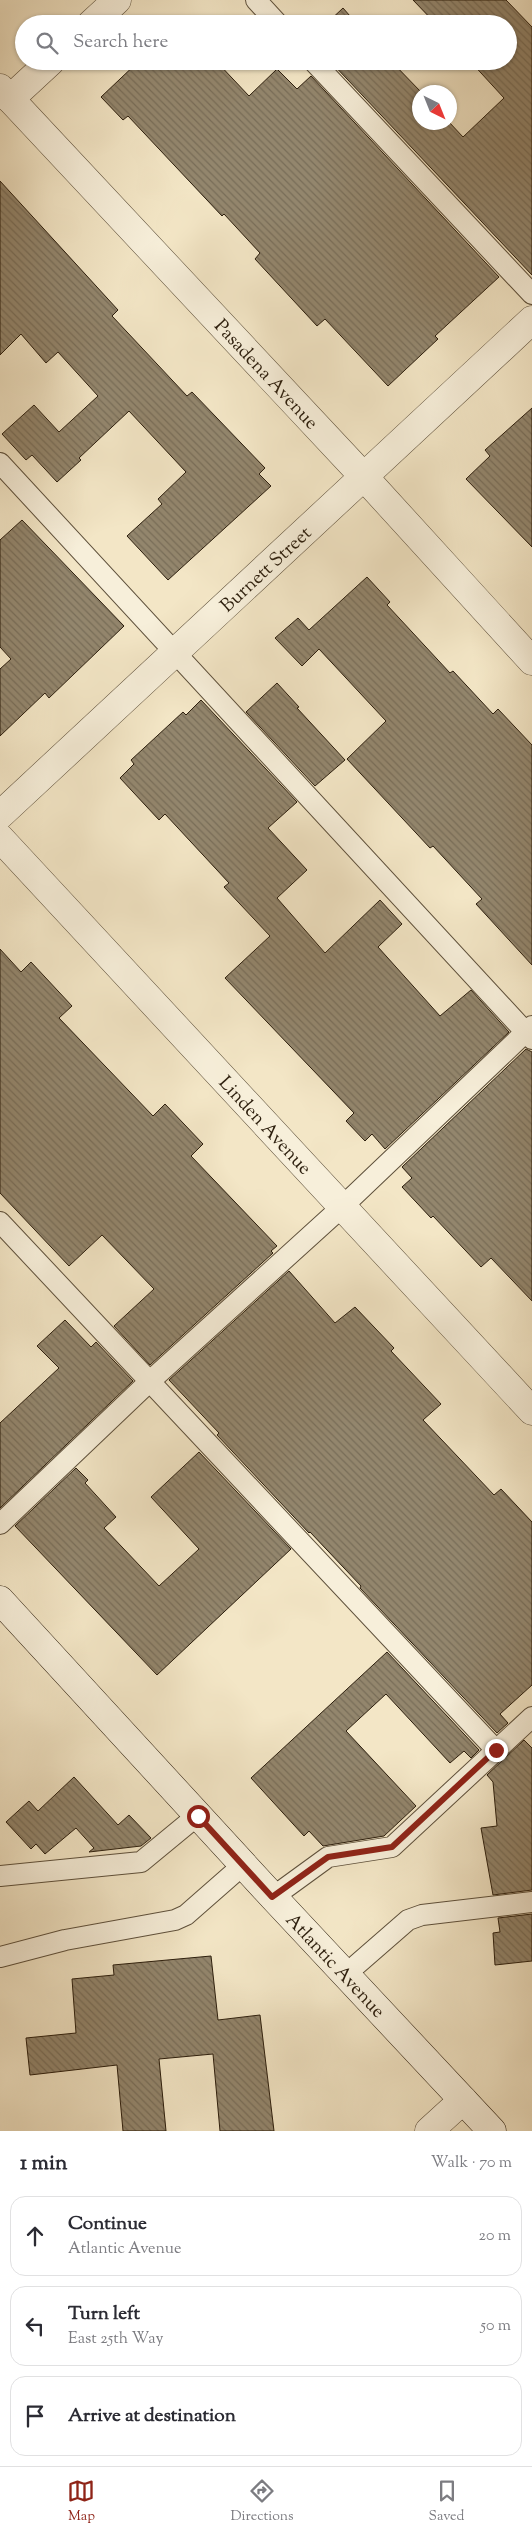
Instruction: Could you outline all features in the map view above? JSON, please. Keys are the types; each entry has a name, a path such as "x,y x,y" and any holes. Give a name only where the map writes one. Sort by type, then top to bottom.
{"street":[{"path":"100,15 116,0"},
{"path":"5,94 38,70"},
{"name":"Pasadena Avenue","path":"5,94 365,478 532,661"},
{"name":"Burnett Street","path":"0,816 174,652 365,478 532,320"},
{"name":"Linden Avenue","path":"0,838 532,1411"},
{"name":"Atlantic Avenue","path":"0,1600 272,1897 492,2131"},
{"path":"429,2131 463,2100"}],"lane":[{"path":"256,0 270,15"},
{"path":"322,70 532,294"},
{"path":"0,464 530,1032 343,1206 149,1382 0,1524"},
{"path":"0,1222 496,1750"},
{"path":"272,1897 328,1857 392,1847 532,1717"},
{"path":"0,1876 140,1862 198,1816"},
{"path":"0,1957 65,1940 175,1920 186,1915 243,1865"},
{"path":"346,1974 408,1920 422,1915 532,1902"}],"building":[{"path":"413,0 506,0 532,27 532,275 338,70 400,70 414,85 412,85 412,130 456,130 463,137 504,98 478,70 517,70 517,15 427,15"},
{"path":"343,8 349,15 336,15"},
{"path":"130,70 224,70 249,96 276,70 297,89 311,76 499,277 435,336 438,339 388,386 325,319 317,326 255,259 260,253 224,214 222,216 128,116 123,120 101,97"},
{"path":"0,181 118,310 112,316 187,396 192,392 265,468 259,474 271,486 168,580 127,536 162,504 158,499 186,472 129,411 79,458 81,460 57,482 32,455 26,460 2,434 34,405 59,432 98,396 58,352 46,363 21,334 0,355"},
{"path":"532,408 532,547 466,479 490,456 485,450"},
{"path":"22,520 124,626 49,698 45,693 0,736 0,669 11,659 0,647 0,540"},
{"path":"367,577 390,602 387,605 450,673 453,671 493,714 498,709 532,745 532,965 476,904 482,899 433,846 430,848 347,759 386,721 319,649 302,666 275,638 298,618 309,630"},
{"path":"277,683 299,707 297,708 345,760 315,786 246,712"},
{"path":"201,700 297,802 268,828 307,870 277,898 325,953 380,900 402,924 378,947 440,1016 471,990 509,1032 385,1149 372,1134 365,1141 346,1121 354,1113 225,978 270,936 224,887 229,883 165,814 159,820 120,778 134,764 131,760 183,712 186,715"},
{"path":"0,949 21,972 31,962 72,1006 59,1018 153,1116 165,1104 203,1144 191,1156 277,1246 271,1251 273,1253 150,1365 114,1326 154,1289 102,1235 69,1266 0,1193"},
{"path":"526,1049 532,1052 532,1301 491,1258 481,1267 433,1216 431,1218 402,1187 412,1178 402,1167"},
{"path":"289,1271 335,1323 355,1307 394,1348 391,1351 441,1404 423,1420 494,1495 501,1489 532,1522 532,1685 500,1714 508,1723 497,1733 360,1588 361,1586 217,1435 219,1433 169,1380"},
{"path":"65,1320 91,1347 96,1342 133,1381 0,1508 0,1423 59,1368 37,1346"},
{"path":"199,1452 291,1549 157,1675 15,1526 76,1468 88,1480 85,1483 116,1517 104,1528 159,1586 199,1549 151,1497"},
{"path":"387,1652 479,1750 471,1758 464,1751 450,1763 386,1694 346,1731 416,1806 384,1836 323,1846 309,1831 304,1836 251,1778"},
{"path":"524,1740 532,1748 532,1890 493,1895 481,1828 497,1826 493,1782 487,1775"},
{"path":"74,1777 118,1825 129,1815 151,1838 141,1846 89,1852 94,1848 76,1828 45,1854 36,1844 31,1849 6,1822 29,1801 38,1811"},
{"path":"532,1914 532,1961 495,1965 493,1933 500,1932 498,1918"},
{"path":"211,1956 218,2020 260,2015 274,2131 220,2131 213,2054 159,2059 166,2131 123,2131 117,2065 30,2075 26,2038 76,2033 72,1979 114,1975 113,1965"}],"route":[{"path":"198,1816 272,1897 328,1857 392,1847 496,1750"}]}
